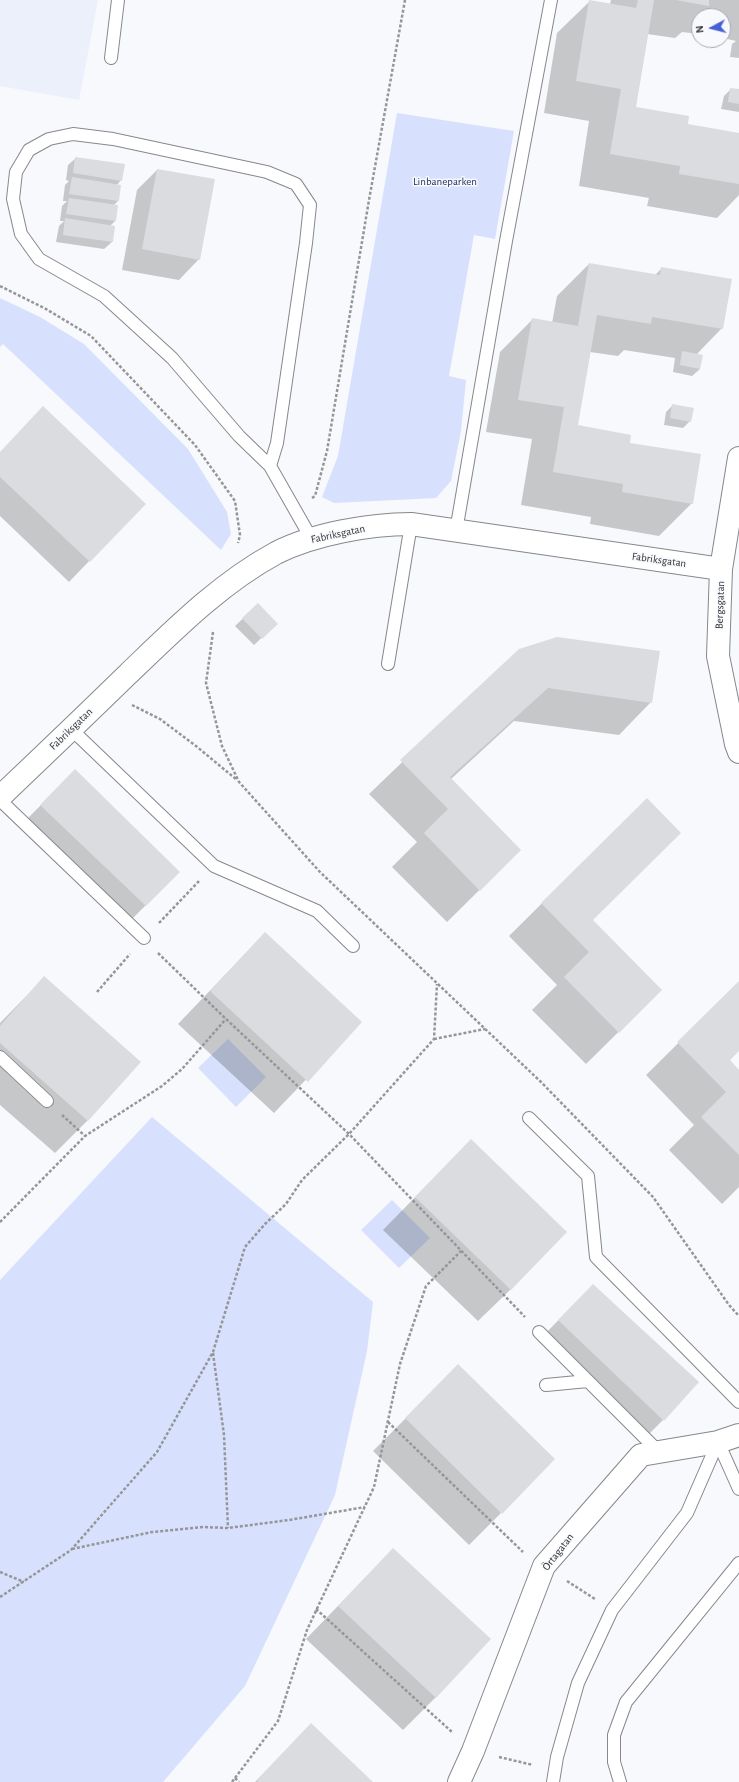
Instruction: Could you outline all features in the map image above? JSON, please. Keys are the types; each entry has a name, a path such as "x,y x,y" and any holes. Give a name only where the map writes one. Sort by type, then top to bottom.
{"street":[{"name":"Bergsgatan","path":"739,461 721,569 718,656 736,744 739,752"},
{"name":"Fabriksgatan","path":"0,799 197,608 247,572 277,553 311,538 386,524 412,524 721,569"},
{"name":"Örtagatan","path":"459,1782 473,1752 544,1566 641,1455 718,1442 739,1435"}],"lane":[{"path":"111,58 118,0"},
{"path":"456,530 505,249 551,0"},
{"path":"270,466 277,443 308,228 310,205 296,184 267,172 113,139 73,134 49,139 29,150 16,172 13,199 20,234 39,259 104,296 172,358 239,436 270,466 311,538"},
{"path":"388,664 412,524"},
{"path":"71,729 214,866 317,911 353,946"},
{"path":"0,799 144,938"},
{"path":"0,1057 47,1101"},
{"path":"529,1118 588,1176 596,1257 739,1402"},
{"path":"539,1332 660,1452"},
{"path":"546,1385 588,1381"},
{"path":"718,1442 739,1490"},
{"path":"554,1782 557,1757 578,1683 612,1610 687,1513 718,1442"},
{"path":"620,1782 614,1762 614,1736 626,1702 739,1563"}],"path":[{"path":"295,510 315,496 327,451 369,200 405,0"},
{"path":"0,286 46,309 91,336 196,444 235,500 240,535 234,558 247,572"},
{"path":"214,628 206,683 222,746 239,782"},
{"path":"104,698 132,705 160,719 196,746 239,782 320,872 541,1082 653,1197 729,1305 739,1316"},
{"path":"97,992 144,938 214,866"},
{"path":"144,938 226,1020 349,1134 539,1332"},
{"path":"434,1039 437,983"},
{"path":"0,1222 85,1136 162,1086 182,1069 226,1020"},
{"path":"0,1597 25,1582 71,1550 157,1452 213,1352 245,1247 265,1224 286,1204 302,1180 349,1134 434,1039 485,1029"},
{"path":"47,1101 85,1136"},
{"path":"232,1782 278,1721 307,1630 374,1487 400,1364 426,1286 461,1251"},
{"path":"213,1352 224,1436 228,1528"},
{"path":"388,1422 524,1553 612,1610"},
{"path":"71,1550 152,1532 203,1527 228,1528 289,1520 365,1507"},
{"path":"0,1572 25,1582"},
{"path":"316,1609 473,1752 556,1770"},
{"path":"235,1778 239,1782"}],"shaded area":[{"path":"0,0 98,0 79,100 0,86"}],"green space":[{"name":"Linbaneparken","path":"397,113 514,131 495,239 474,235 449,376 466,380 461,431 451,481 436,498 334,503 322,497 338,456"},
{"path":"0,298 40,317 84,344 188,449 227,512 231,534 221,550 3,344 0,347"},
{"path":"228,1039 266,1077 236,1107 198,1068"},
{"path":"152,1117 373,1302 367,1351 335,1495 245,1686 163,1782 0,1782 0,1280"},
{"path":"392,1200 430,1238 399,1268 361,1230"}],"building":[{"path":"589,0 636,8 638,0 654,0 636,107 689,116 688,124 739,133 739,184 679,174 680,166 610,154 621,89 576,81"},
{"path":"676,0 709,0 709,6"},
{"path":"730,88 739,89 739,104 728,102"},
{"path":"75,157 125,164 122,181 73,173"},
{"path":"157,169 215,179 200,260 142,249"},
{"path":"72,177 121,185 119,201 69,194"},
{"path":"69,198 118,205 116,221 66,214"},
{"path":"65,218 115,226 113,242 63,235"},
{"path":"589,263 660,275 661,267 732,279 723,329 652,317 651,324 597,315 578,425 631,435 630,443 701,454 693,504 622,492 623,484 553,472 564,407 518,400 532,318 578,326"},
{"path":"682,351 703,355 700,369 680,365"},
{"path":"672,404 694,408 691,422 670,418"},
{"path":"43,406 146,504 90,562 0,477 0,452"},
{"path":"258,603 278,624 262,639 242,618"},
{"path":"557,637 660,651 652,703 548,688 450,777 521,850 480,891 424,833 448,809 400,760 519,649"},
{"path":"75,769 180,872 146,906 40,805"},
{"path":"647,798 681,833 593,920 662,990 619,1033 564,977 589,952 541,903"},
{"path":"265,932 362,1022 308,1082 210,991"},
{"path":"44,976 141,1062 88,1121 0,1043 0,1026"},
{"path":"739,981 739,1051 730,1060 739,1070 739,1155 701,1117 726,1092 677,1042"},
{"path":"471,1139 567,1232 511,1290 415,1197"},
{"path":"593,1284 699,1382 664,1421 558,1320"},
{"path":"458,1364 555,1459 502,1514 405,1418"},
{"path":"393,1548 491,1639 436,1698 338,1606"},
{"path":"311,1723 373,1782 258,1782 257,1780"}]}
